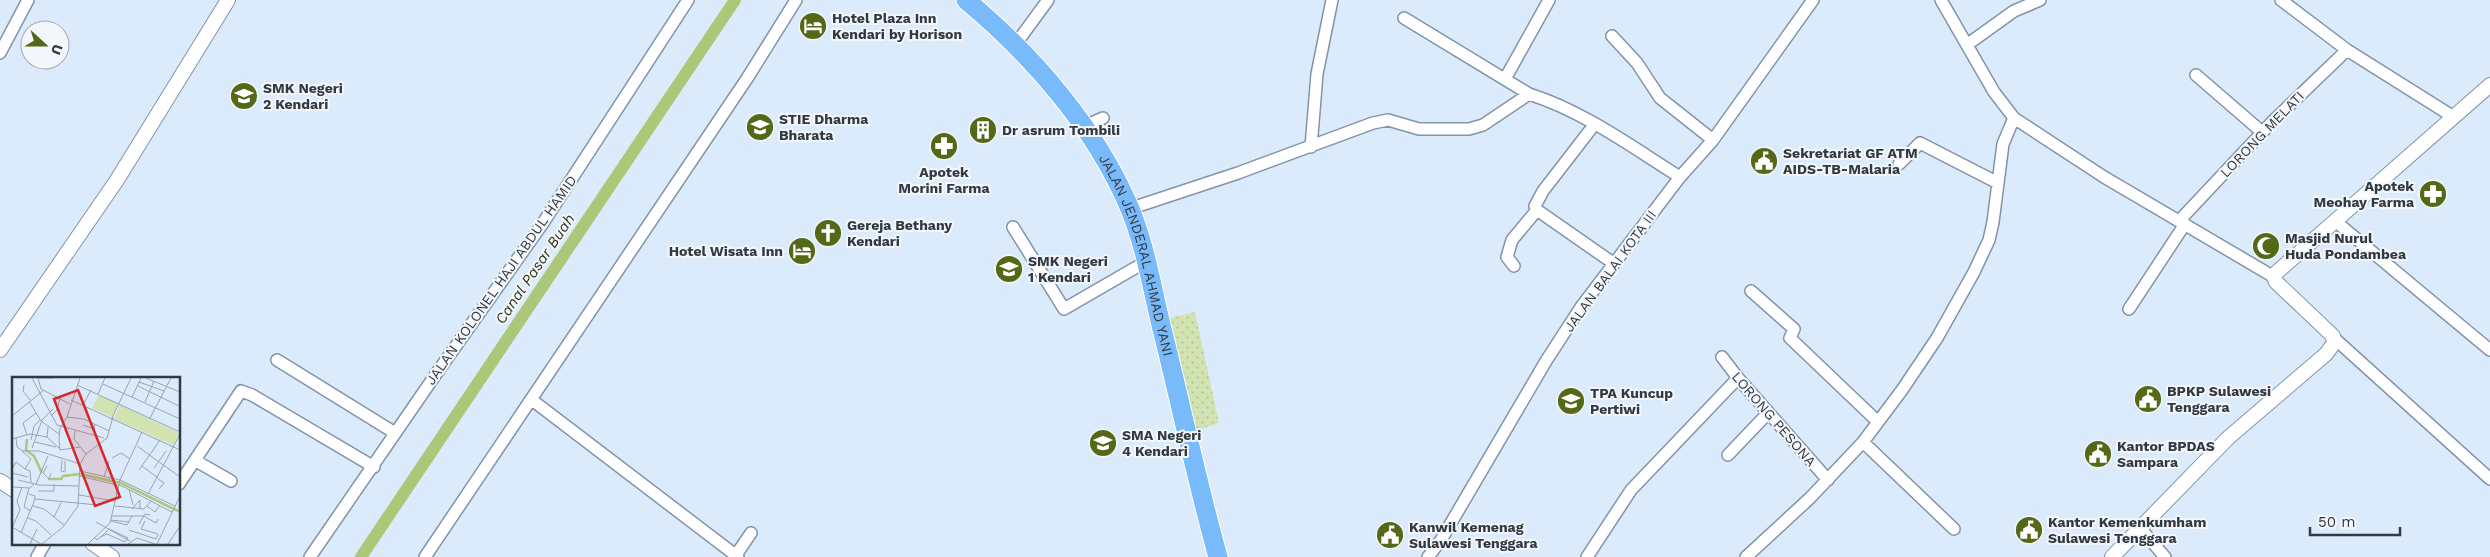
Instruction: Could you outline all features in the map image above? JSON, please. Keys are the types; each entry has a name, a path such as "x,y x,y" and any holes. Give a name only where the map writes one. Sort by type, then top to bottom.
{"highway":[{"name":"JALAN JENDERAL AHMAD YANI","path":"975,3 1067,104 1110,170 1130,209 1147,261 1218,557"}],"street":[{"path":"0,53 28,0"},
{"path":"0,350 116,180 228,0"},
{"name":"JALAN KOLONEL HAJI ABDUL HAMID","path":"310,557 543,224 688,0"},
{"path":"425,557 748,77 796,0"},
{"path":"1015,45 1048,0"},
{"path":"1311,147 1317,74 1332,0"},
{"path":"1506,79 1549,0"},
{"name":"JALAN BALAI KOTA III","path":"1428,557 1441,540 1546,361 1613,262 1680,177 1713,140 1813,0"},
{"path":"1941,0 1994,92 2014,118 2104,177 2274,277 2278,284 2334,338 2490,479"},
{"path":"1968,44 2014,11 2040,0"},
{"path":"2281,0 2347,50 2452,116"},
{"path":"1404,18 1529,94 1551,102 1594,125 1680,177"},
{"path":"1612,36 1636,63 1660,98 1713,140"},
{"name":"LORONG MELATI","path":"2129,309 2182,222 2262,132 2347,50"},
{"path":"2196,75 2262,132"},
{"path":"2274,277 2452,116 2490,85"},
{"path":"1130,209 1384,121 1419,129 1469,129 1483,125 1529,94"},
{"path":"1083,127 1103,118"},
{"path":"1746,557 1828,480 1862,442 1902,390 1937,338 1974,272 1989,240 1994,222 2004,144 2014,118"},
{"path":"1514,266 1507,257 1510,244 1537,210 1536,203 1543,191 1594,125"},
{"path":"1899,164 1920,143 1998,182"},
{"path":"1537,210 1613,262"},
{"path":"2335,220 2490,350"},
{"path":"1014,227 1064,309 1147,261"},
{"path":"1751,291 1794,329 1790,338 1877,421"},
{"path":"2112,557 2228,438 2326,354 2334,338"},
{"name":"LORONG PESONA","path":"1722,357 1768,413 1828,480"},
{"path":"278,360 395,433"},
{"path":"1587,557 1631,490 1669,448 1738,378"},
{"path":"180,483 196,461 238,394 243,391 374,467"},
{"path":"532,400 737,556 751,533"},
{"path":"1728,455 1768,413"},
{"path":"1862,442 1954,530"},
{"path":"196,461 231,480"},
{"path":"0,481 12,489"},
{"path":"2141,528 2165,557"},
{"path":"37,557 44,544"},
{"path":"93,544 112,557"}],"green space":[{"path":"1195,312 1219,423 1193,432 1166,319"}],"waterway":[{"name":"Canal Pasar Buah","path":"361,557 735,0"}],"place":[{"name":"Hotel Plaza Inn Kendari by Horison","path":"813,26"},
{"name":"SMK Negeri 2 Kendari","path":"244,96"},
{"name":"STIE Dharma Bharata","path":"760,127"},
{"name":"Dr asrum Tombili","path":"983,130"},
{"name":"Apotek Morini Farma","path":"944,146"},
{"name":"Sekretariat GF ATM AIDS-TB-Malaria","path":"1764,161"},
{"name":"Apotek Meohay Farma","path":"2433,194"},
{"name":"Gereja Bethany Kendari","path":"828,233"},
{"name":"Masjid Nurul Huda Pondambea","path":"2266,246"},
{"name":"Hotel Wisata Inn","path":"802,251"},
{"name":"SMK Negeri 1 Kendari","path":"1009,269"},
{"name":"BPKP Sulawesi Tenggara","path":"2148,399"},
{"name":"TPA Kuncup Pertiwi","path":"1571,401"},
{"name":"SMA Negeri 4 Kendari","path":"1103,443"},
{"name":"Kantor BPDAS Sampara","path":"2098,454"},
{"name":"Kantor Kemenkumham Sulawesi Tenggara","path":"2029,530"},
{"name":"Kanwil Kemenag Sulawesi Tenggara","path":"1390,535"}]}
